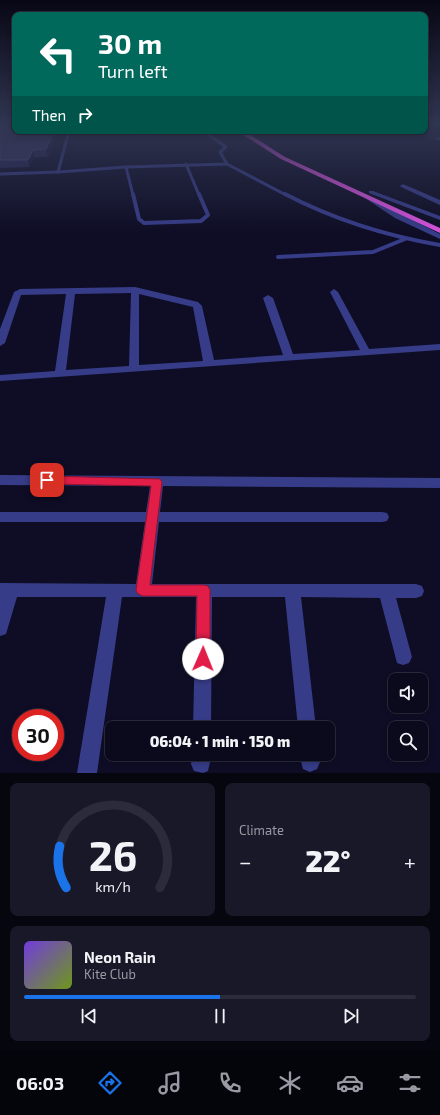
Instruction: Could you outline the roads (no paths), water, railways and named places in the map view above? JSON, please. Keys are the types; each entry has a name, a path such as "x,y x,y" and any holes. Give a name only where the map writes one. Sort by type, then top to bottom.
{"highway":[{"path":"288,160 440,231"},
{"path":"302,160 440,222"}],"street":[{"path":"403,186 440,203"},
{"path":"371,192 440,218"},
{"path":"364,195 398,216 440,237"},
{"path":"134,369 135,290"},
{"path":"0,343 18,292 135,290 195,304 209,363"},
{"path":"60,374 71,291"},
{"path":"334,292 366,352"},
{"path":"268,298 289,358"},
{"path":"0,378 440,347"},
{"path":"0,480 156,482 440,482"},
{"path":"143,590 156,482"},
{"path":"0,517 382,517"},
{"path":"0,629 6,590 416,591"},
{"path":"87,773 115,590"},
{"path":"202,721 204,590"},
{"path":"292,591 306,721"},
{"path":"386,591 403,657"}],"lane":[{"path":"58,172 61,160"},
{"path":"225,160 227,164"},
{"path":"126,167 139,219 144,223 152,224 200,221 208,216 186,164"},
{"path":"0,174 186,164 227,164 309,208 406,239 440,245"},
{"path":"278,257 372,252 406,239"}]}
